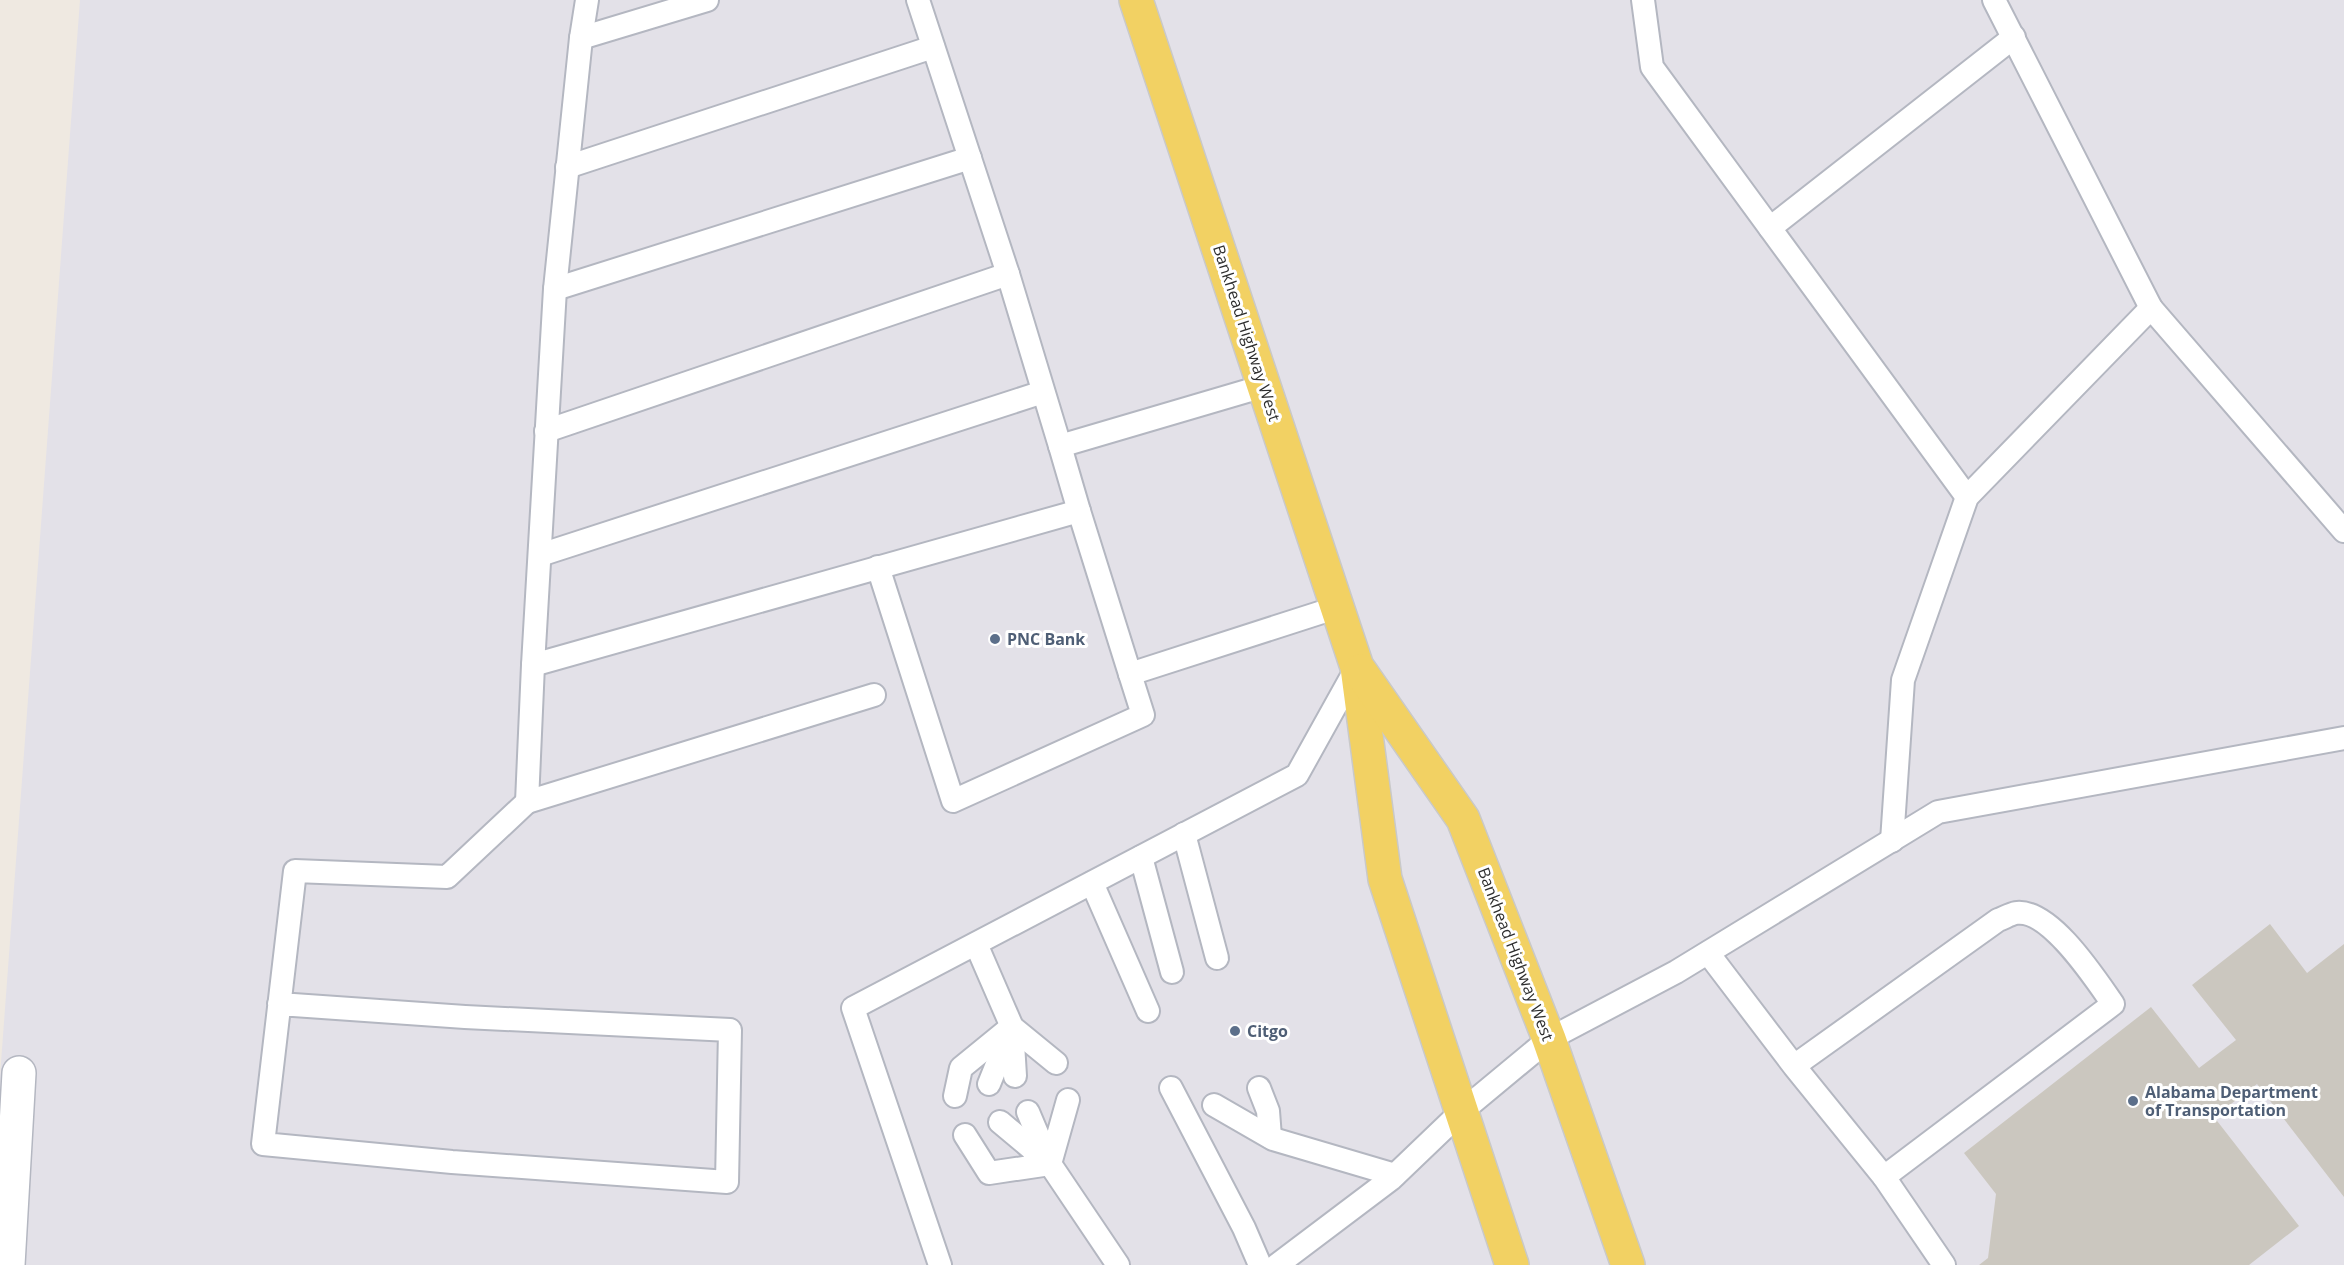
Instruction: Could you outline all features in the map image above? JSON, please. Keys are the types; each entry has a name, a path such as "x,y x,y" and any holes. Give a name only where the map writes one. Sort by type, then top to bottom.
{"main road":[{"name":"Bankhead Highway West","path":"1136,0 1357,667 1385,879 1512,1265"},
{"name":"Bankhead Highway West","path":"1357,667 1463,819 1549,1039 1628,1265"}],"street":[{"path":"8,1265 19,1073"}],"lane":[{"path":"527,802 555,289 587,0"},
{"path":"581,38 707,0"},
{"path":"878,567 953,801 1143,715 1008,274 918,0"},
{"path":"1643,0 1653,67 1967,497"},
{"path":"1994,0 2151,308 2344,531"},
{"path":"1770,228 2014,37"},
{"path":"567,167 933,47"},
{"path":"555,289 970,158"},
{"path":"546,431 1008,274"},
{"path":"1892,841 1903,680 1967,497 2151,308"},
{"path":"1060,446 1264,386"},
{"path":"540,555 1043,392"},
{"path":"533,665 1079,511"},
{"path":"1130,674 1338,607"},
{"path":"940,1265 853,1008 1297,775 1357,667"},
{"path":"279,1004 465,1017 730,1030 727,1182 452,1162 262,1144 279,1004 296,871 447,877 527,802 874,695"},
{"path":"1277,1265 1395,1175 1461,1112 1549,1039 1708,953 1938,812 2344,738"},
{"path":"1184,834 1217,958"},
{"path":"1141,857 1172,972"},
{"path":"1092,883 1148,1011"},
{"path":"1794,1066 1998,920 2016,913 2027,914 2058,934 2077,952 2113,1004 1884,1177"},
{"path":"976,944 1012,1027 1015,1076"},
{"path":"1708,953 1794,1066 1884,1177 1944,1265"},
{"path":"1012,1027 1056,1063"},
{"path":"989,1084 1012,1027"},
{"path":"954,1096 961,1068 1012,1027"},
{"path":"1171,1088 1244,1228 1260,1265"},
{"path":"1259,1088 1268,1111 1270,1137"},
{"path":"1050,1164 1068,1100"},
{"path":"1214,1105 1270,1137 1395,1175"},
{"path":"1028,1112 1050,1164 1118,1265"},
{"path":"1000,1122 1050,1164"},
{"path":"965,1135 989,1173 1050,1164"}],"shaded area":[{"path":"80,0 2344,0 2344,1265 0,1265 0,1076"}],"building":[{"name":"Alabama Department of Transportation","path":"2270,924 2307,973 2344,944 2344,1197 2257,1084 2214,1117 2299,1226 2249,1265 1979,1265 1988,1258 1996,1194 1964,1153 2151,1007 2199,1068 2236,1040 2192,985"}],"place":[{"name":"PNC Bank","path":"995,639"},
{"name":"Citgo","path":"1235,1031"},
{"name":"Alabama Department of Transportation","path":"2133,1101"}]}
